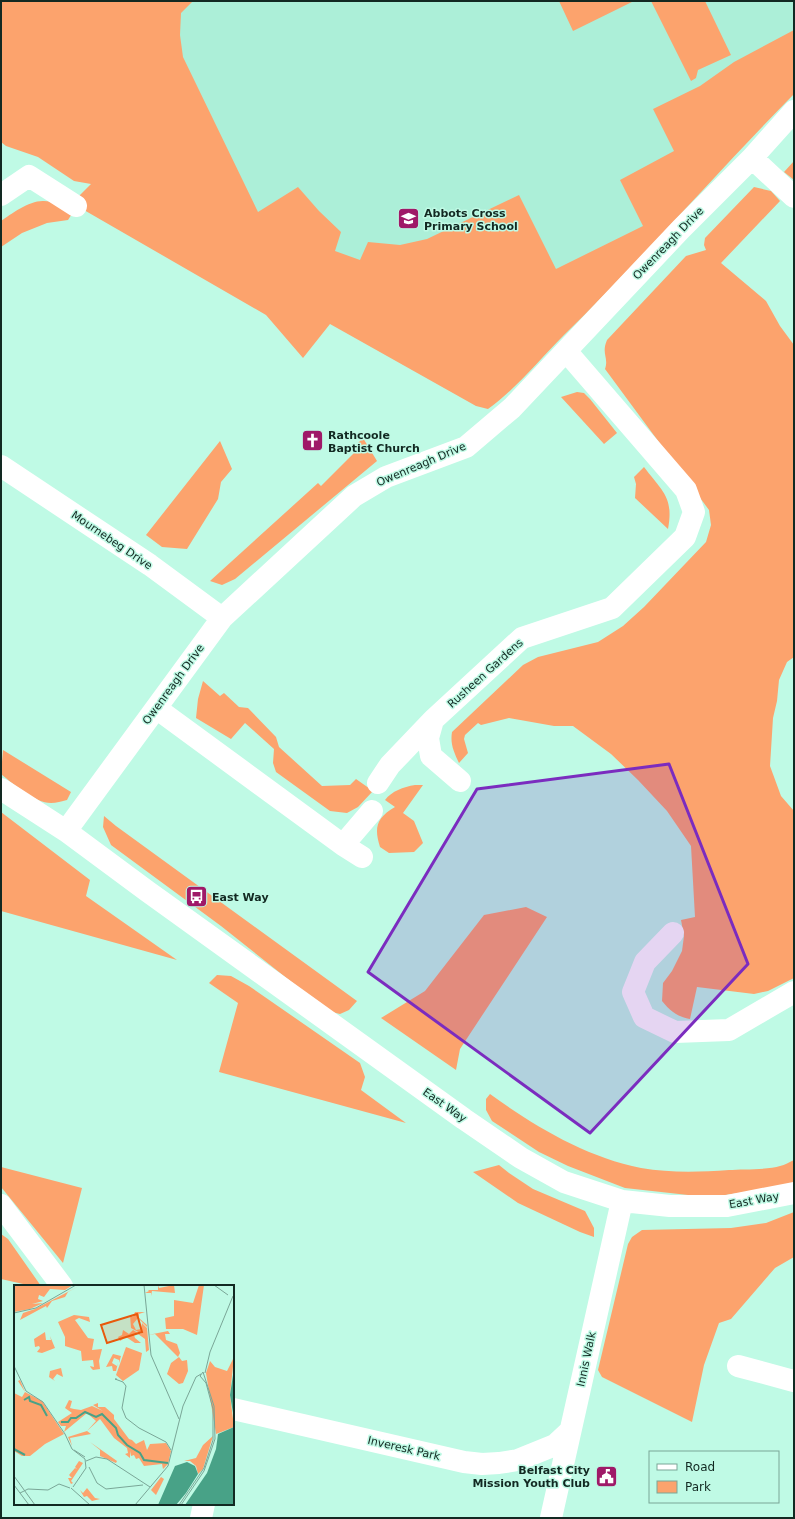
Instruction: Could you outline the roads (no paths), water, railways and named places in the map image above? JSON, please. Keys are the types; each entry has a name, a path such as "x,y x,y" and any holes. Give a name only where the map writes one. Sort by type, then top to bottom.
{"street":[{"name":"Owenreagh Drive","path":"66,831 222,618 354,496 386,477 466,447 512,408 675,235 752,158 794,111"},
{"path":"752,158 794,197"},
{"path":"1,195 29,176 76,206"},
{"name":"Rusheen Gardens","path":"378,783 390,765 433,720 522,638 612,608 685,536 694,512 686,490 566,351"},
{"name":"Mournebeg Drive","path":"1,466 150,565 222,618"},
{"path":"156,708 343,845 362,857"},
{"path":"433,720 428,738 431,756 460,782"},
{"name":"East Way","path":"1,789 66,831 358,1043 521,1158 564,1182 622,1201 670,1206 727,1206 794,1193"},
{"path":"343,845 372,811"},
{"path":"672,933 645,962 633,992 644,1017 675,1032 729,1030 794,992"},
{"name":"Innis Walk","path":"550,1518 622,1201"},
{"path":"1,1205 61,1285"},
{"path":"738,1366 794,1381"},
{"name":"Inveresk Park","path":"234,1409 464,1462 482,1464 518,1460 555,1445 570,1431"},
{"path":"201,1518 204,1505"}],"place":[{"name":"Abbots Cross Primary School","path":"409,219"},
{"name":"Rathcoole Baptist Church","path":"312,441"},
{"name":"East Way","path":"196,897"},
{"name":"Belfast City Mission Youth Club","path":"606,1476"}]}
